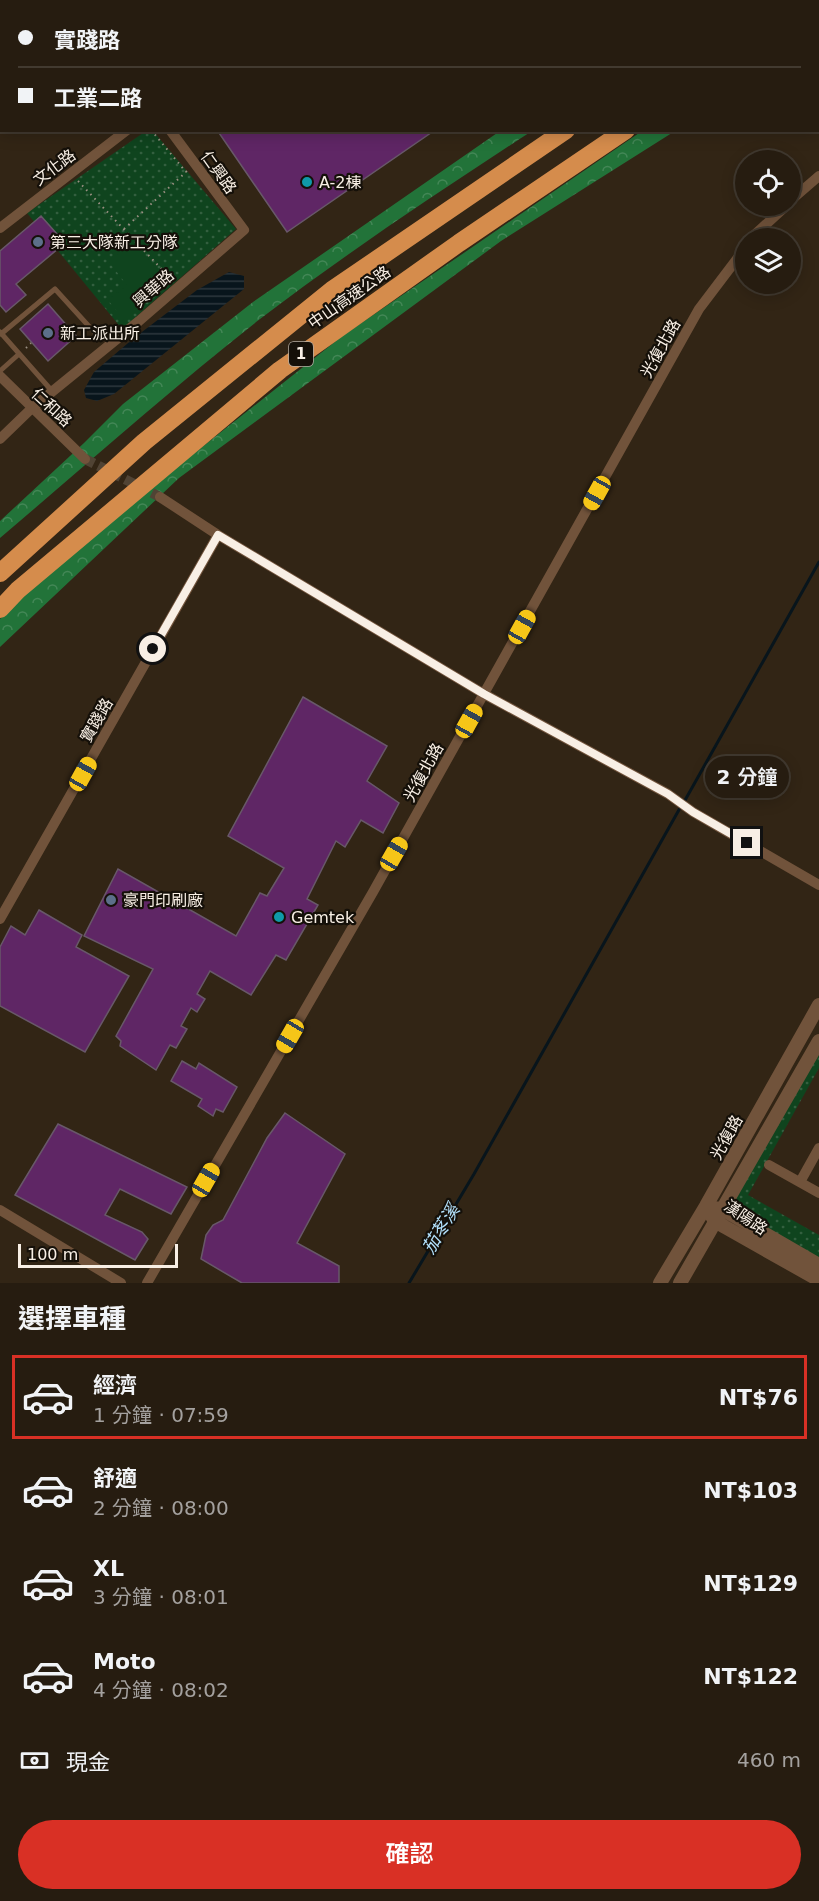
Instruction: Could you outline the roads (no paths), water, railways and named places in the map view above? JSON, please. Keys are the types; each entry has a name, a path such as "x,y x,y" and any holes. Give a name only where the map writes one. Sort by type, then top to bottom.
{"highway":[{"name":"中山高速公路","path":"0,573 144,442 332,290 563,132"},
{"name":"中山高速公路","path":"0,609 18,590 280,370 459,243 623,132"}],"street":[{"name":"文化路","path":"0,228 124,132"},
{"name":"仁興路","path":"171,132 244,231"},
{"path":"801,192 819,176"},
{"path":"762,228 775,216"},
{"name":"興華路","path":"0,439 32,408 244,231"},
{"name":"光復北路","path":"147,1283 367,902 699,309 735,262"},
{"name":"仁和路","path":"0,376 85,459"},
{"path":"160,498 484,694 668,794 693,812 819,885"},
{"name":"實踐路","path":"0,919 218,535"},
{"name":"光復路","path":"660,1283 819,1005"},
{"name":"光復路","path":"680,1283 819,1041"},
{"path":"800,1182 819,1148"},
{"path":"769,1165 819,1193"},
{"name":"漢陽路","path":"706,1206 819,1280"},
{"path":"0,1210 121,1283"},
{"name":"漢陽路","path":"719,1215 819,1265"}],"lane":[{"path":"52,391 1,333 55,289 95,333"},
{"path":"0,371 19,354"}],"waterway":[{"path":"684,802 819,562"},
{"name":"茄苳溪","path":"409,1283 474,1174 680,808"}],"tunnel":[{"path":"85,459 160,497"}],"place":[{"name":"A-2棟","path":"307,182"},
{"name":"第三大隊新工分隊","path":"38,242"},
{"name":"新工派出所","path":"48,333"},
{"name":"豪門印刷廠","path":"111,900"},
{"name":"Gemtek","path":"279,917"}]}
